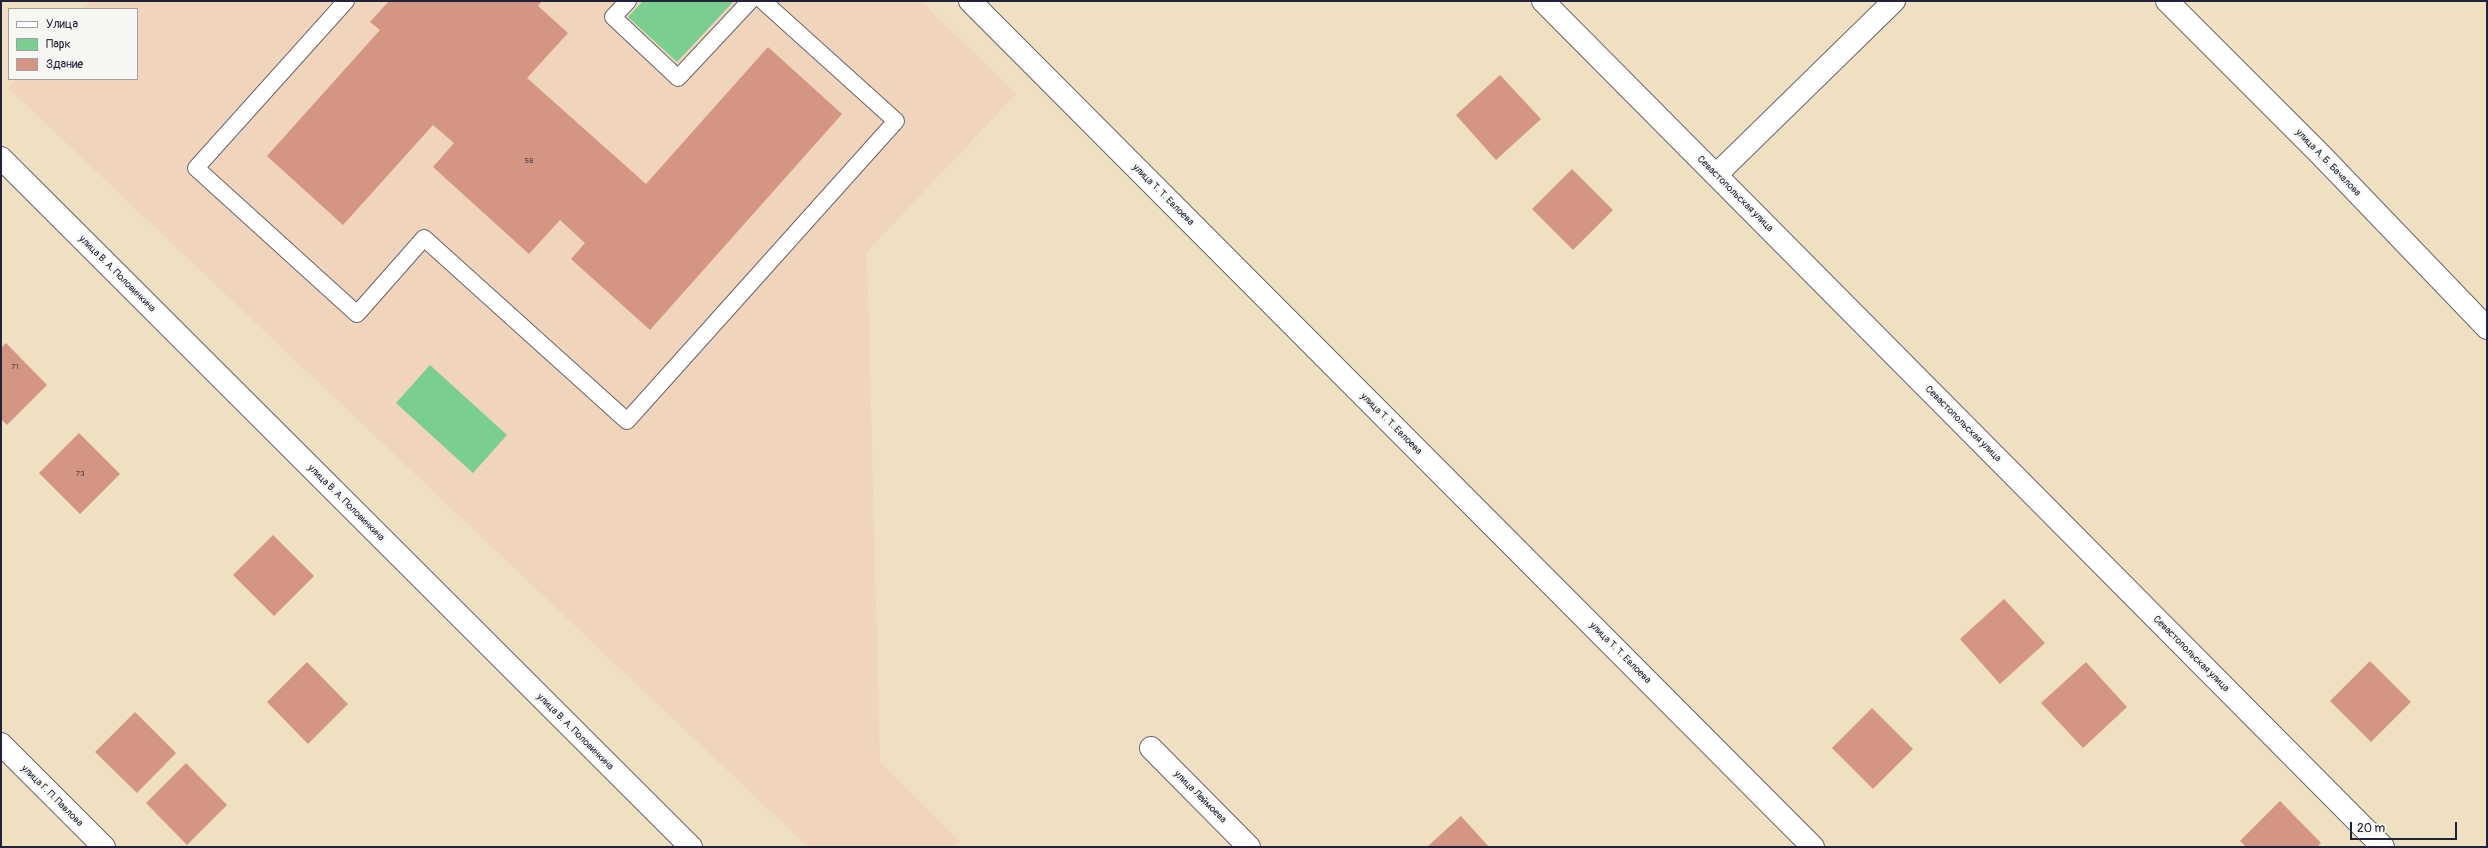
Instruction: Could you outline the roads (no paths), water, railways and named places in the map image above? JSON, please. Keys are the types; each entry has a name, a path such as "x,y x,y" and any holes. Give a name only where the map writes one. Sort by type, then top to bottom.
{"street":[{"name":"улица Т. Т. Евлоева","path":"970,1 1813,847"},
{"name":"Севастопольская улица","path":"1543,1 2383,847"},
{"path":"1716,175 1894,1"},
{"name":"улица А. Б. Бачалова","path":"2167,1 2320,154 2487,328"},
{"name":"улица В. А. Половинкина","path":"1,158 691,847"},
{"name":"улица Г. П. Павлова","path":"1,744 104,847"},
{"name":"улица Леймоева","path":"1151,748 1249,847"}],"lane":[{"path":"346,1 196,168 357,314 424,238 626,421 896,121 763,1"},
{"path":"628,1 613,17 678,78 750,1"}]}
